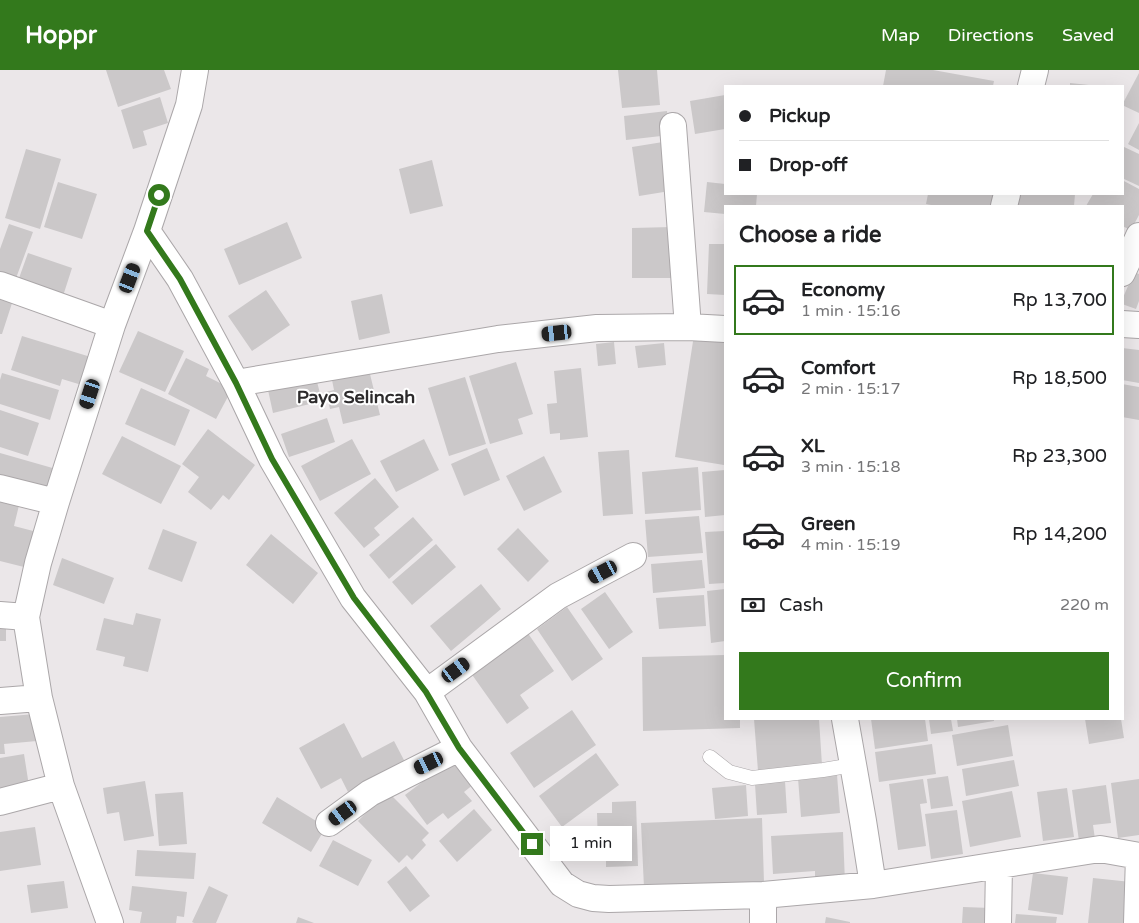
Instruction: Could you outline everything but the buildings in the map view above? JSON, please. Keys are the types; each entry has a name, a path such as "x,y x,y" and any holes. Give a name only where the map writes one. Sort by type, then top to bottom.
{"street":[{"path":"110,923 60,786 39,698 26,617 38,563 56,502 112,325 147,231 189,105 195,70"},
{"path":"1031,85 1035,70"},
{"path":"672,126 688,327"},
{"path":"147,231 180,279 236,383 272,459 354,598 426,692 459,748 562,884 578,894 593,898 609,899 762,895 873,884 1100,849 1139,856 1137,923"},
{"path":"1124,270 1139,236"},
{"path":"0,285 112,325"},
{"path":"1124,324 1139,325"},
{"path":"236,383 498,339 597,328 688,327 724,329"},
{"path":"0,488 56,502"},
{"path":"426,692 558,596 633,556"},
{"path":"0,615 26,617"},
{"path":"0,701 39,698"},
{"path":"845,720 873,884"},
{"path":"329,823 370,793 459,748"},
{"path":"0,802 60,786"},
{"path":"998,923 999,864"},
{"path":"762,895 763,923"}],"lane":[{"path":"710,758 729,772 752,778 853,765"}],"district":[{"name":"Payo Selincah","path":"356,397"}],"route":[{"path":"159,195 147,231 180,279 236,383 272,459 354,598 426,692 459,748 532,844"}]}
